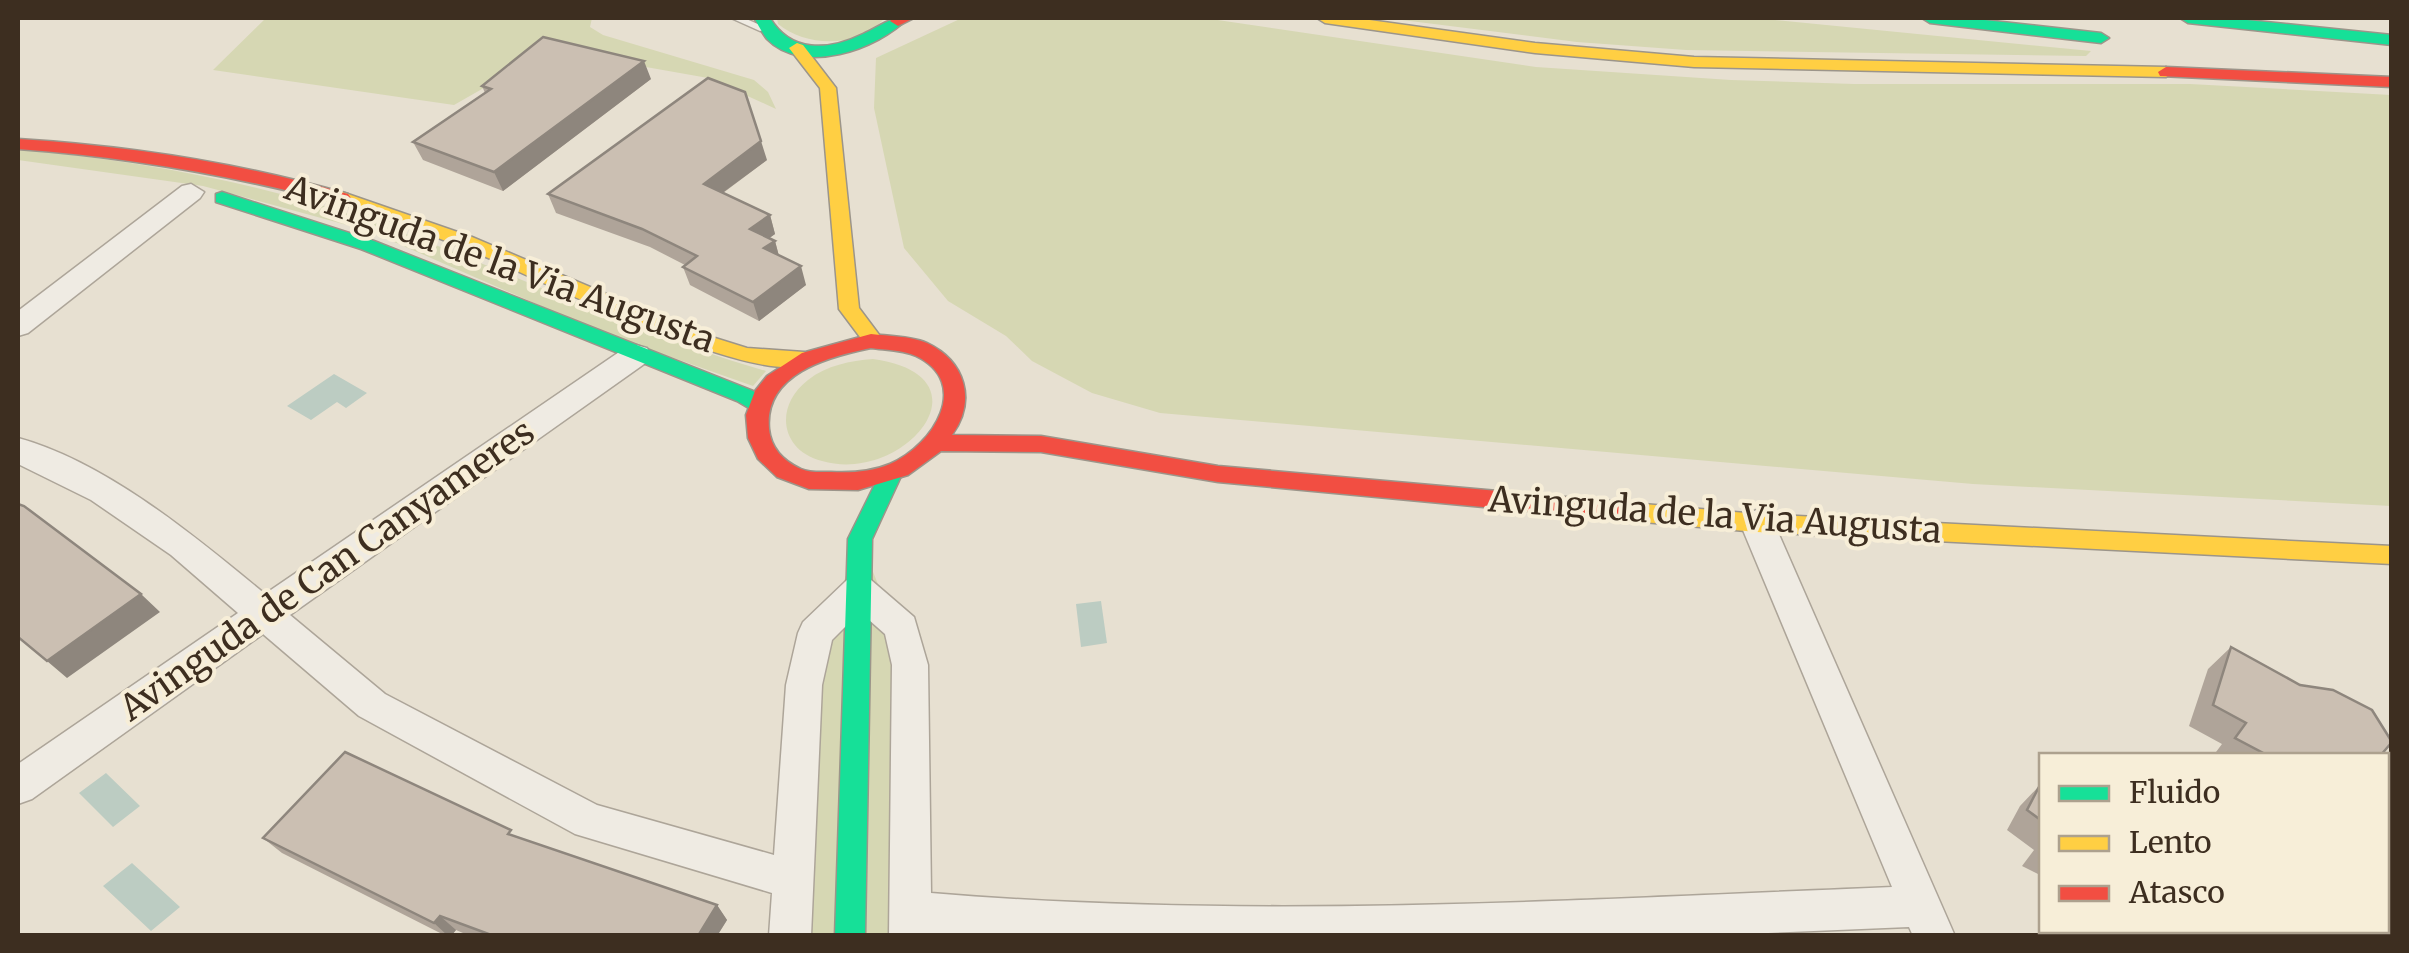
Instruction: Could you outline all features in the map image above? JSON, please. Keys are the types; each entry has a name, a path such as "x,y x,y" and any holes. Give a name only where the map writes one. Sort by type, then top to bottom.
{"main road":[{"path":"1324,18 1496,44 1674,61 2220,71 2392,82"},
{"path":"1930,18 2130,42"},
{"path":"2188,18 2392,40"},
{"path":"763,23 780,42 824,50 881,36 902,19"},
{"path":"828,88 844,59 860,44"},
{"path":"797,48 828,88 849,309 834,346"},
{"path":"2203,50 2392,70"},
{"name":"Avinguda de la Via Augusta","path":"18,144 179,161 294,184 384,213 718,347 774,361 804,358"},
{"name":"Avinguda de la Via Augusta","path":"178,190 264,207 351,236 636,355 745,396 760,406"},
{"path":"849,309 873,340"},
{"path":"836,498 861,483 890,476 915,464 941,443 952,427 959,402 952,376 932,355 909,345 873,340 834,346 804,358 776,380 760,406 758,438 770,458 836,498 860,539"},
{"name":"Avinguda de la Via Augusta","path":"959,402 982,420 1041,444"},
{"name":"Avinguda de la Via Augusta","path":"941,443 1041,444 1218,474 1757,524 2392,555"},
{"path":"850,936 860,539 890,476"}],"street":[{"path":"18,326 178,190"},
{"name":"Avinguda de Can Canyameres","path":"18,786 636,355"},
{"path":"18,450 103,491 183,546 372,705 589,821 794,880"},
{"path":"790,936 804,685 816,633 859,590 900,627 910,666 910,924 1371,928 1928,921 1757,524"}],"lane":[{"path":"736,18 763,23"}],"green space":[{"path":"266,18 592,18 590,27 603,35 754,80 768,92 776,109 708,78 550,50 454,105 213,70"},
{"path":"777,18 885,18 861,35 818,41 790,32 778,24"},
{"path":"962,18 1204,18 1536,67 1731,80 2190,84 2391,95 2391,506 1973,484 1160,413 1092,393 1032,361 1006,336 948,301 904,248 874,108 876,58"},
{"path":"1386,18 1755,18 2091,51 2086,56 1686,50 1577,42"},
{"path":"18,149 195,174 324,206 417,238 664,337 766,371 753,386 603,333 369,231 203,186 18,160"},
{"path":"873,359 909,369 928,385 932,405 924,425 906,444 882,458 853,464 822,461 797,447 786,426 786,414 797,390 831,367"},
{"path":"860,539 910,665 910,935 787,936 804,685"}],"shaded area":[{"path":"334,374 367,393 346,408 337,402 311,420 287,406"},
{"path":"1101,601 1107,643 1081,647 1076,604"},
{"path":"106,773 140,806 113,827 79,793"},
{"path":"132,863 180,907 151,931 103,886"}],"building":[{"path":"543,37 644,61 494,172 413,142 491,89 482,86"},
{"path":"708,78 745,92 761,141 704,184 770,215 750,229 775,241 764,248 801,266 753,302 683,267 697,256 642,229 548,194"},
{"path":"18,504 141,594 47,661 18,637"},
{"path":"2231,647 2300,685 2333,690 2372,710 2392,742 2383,753 2263,753 2235,738 2246,723 2213,705"},
{"path":"345,752 511,830 508,834 717,905 698,936 494,936 440,916 434,923 263,838"},
{"path":"2039,787 2039,819 2027,810"},
{"path":"2389,802 2392,803 2392,881 2389,880"},
{"path":"2234,933 2284,933 2284,936"}],"traffic: fast":[{"path":"762,18 773,35 788,46 806,51 826,51 867,39 900,18"},
{"path":"1930,18 2101,38"},
{"path":"2188,18 2392,40"},
{"path":"222,198 368,245 745,396 759,406"},
{"path":"850,936 860,539 890,476"}],"traffic: slow":[{"path":"1325,18 1535,48 1694,62 2166,72"},
{"path":"797,48 828,88 849,309 873,340"},
{"path":"342,198 465,242 720,348 776,359 804,359"},
{"path":"1632,512 1757,523 2392,555"}],"traffic: jam":[{"path":"898,21 906,18"},
{"path":"2166,72 2392,82"},
{"path":"18,144 182,161 262,176 342,198"},
{"path":"871,341 919,348 947,366 957,392 951,420 931,447 900,469 858,481 809,480 778,466 762,446 757,415 774,381 810,358 871,341"},
{"path":"941,443 1041,444 1218,474 1632,512"}]}
